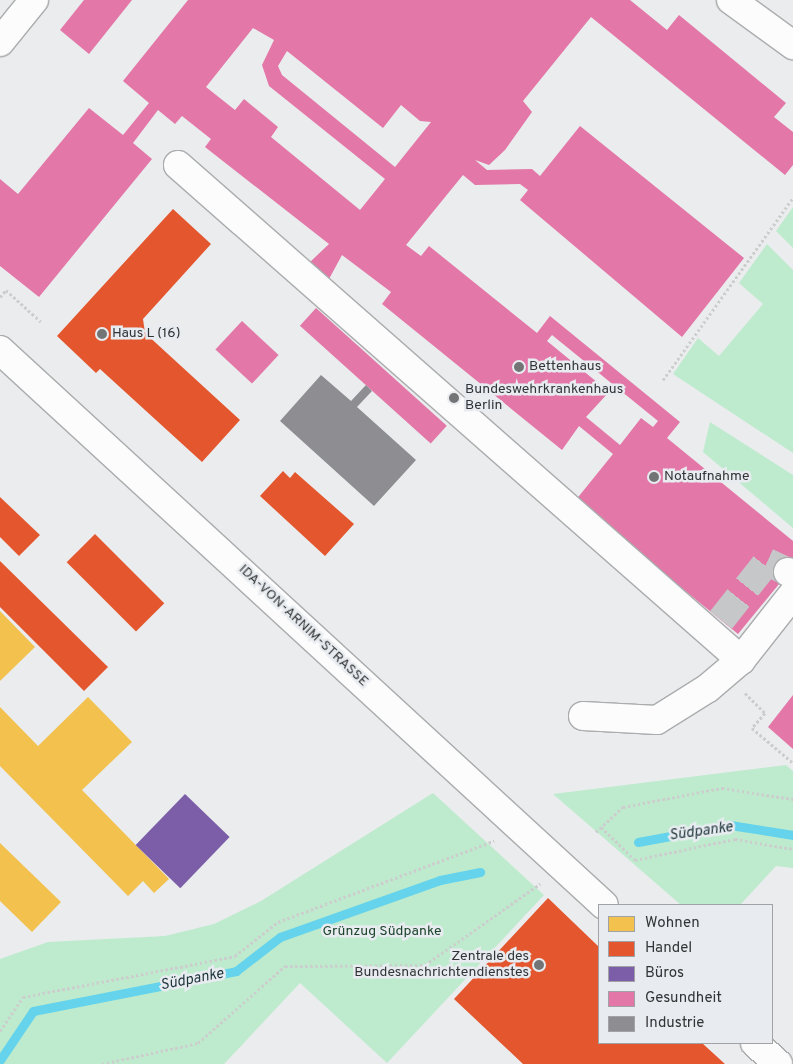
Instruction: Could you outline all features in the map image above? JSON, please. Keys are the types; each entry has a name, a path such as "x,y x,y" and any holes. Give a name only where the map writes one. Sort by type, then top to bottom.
{"street":[{"path":"0,42 34,0"},
{"path":"731,0 793,45"},
{"path":"178,165 716,628 741,660"},
{"name":"IDA-VON-ARNIM-STRASSE","path":"0,350 603,904"},
{"path":"583,716 657,720 708,688 741,660 791,580"},
{"path":"756,1044 778,1064"}],"path":[{"path":"663,380 793,198"},
{"path":"0,297 6,290 41,322"},
{"path":"741,660 739,688 765,713 752,728 793,763"},
{"path":"596,832 623,807 722,788 793,799"},
{"path":"601,827 635,860 735,839 793,849"},
{"path":"0,1031 23,997 235,956 278,922 499,839"},
{"path":"102,1064 198,1043 285,966 425,965 544,881"}],"green space":[{"path":"793,207 793,248 776,231"},
{"path":"767,244 793,270 793,453 673,374 698,338 719,356 763,304 739,283"},
{"path":"710,422 793,475 793,528 703,452"},
{"path":"786,765 793,771 793,868 776,866 741,904 680,904 553,794"},
{"name":"Grünzug Südpanke","path":"433,793 544,895 387,1063 300,983 224,1064 0,1064 0,959 48,942 165,936 214,924 261,901"}],"building: Wohnen":[{"path":"0,611 35,647 0,681"},
{"path":"88,697 132,742 82,790 169,879 154,893 143,881 128,896 0,766 0,707 38,746"},
{"path":"0,843 61,902 32,932 0,901"}],"building: Handel":[{"name":"Haus L (16)","path":"173,209 211,244 143,319 145,333 240,420 202,462 100,369 96,373 57,336"},
{"path":"283,471 290,478 295,472 354,524 325,556 260,496"},
{"path":"0,497 40,535 19,556 0,537"},
{"path":"95,534 164,603 136,632 67,562"},
{"path":"0,561 108,667 84,691 0,607"},
{"path":"548,898 598,946 598,1044 703,1044 725,1064 523,1064 454,999"}],"building: Büros":[{"path":"185,794 230,837 180,888 136,845"}],"building: Gesundheit":[{"path":"84,0 132,0 89,54 60,30"},
{"path":"188,0 630,0 667,30 679,15 786,103 774,117 793,132 793,165 785,175 591,17 523,101 532,112 505,150 489,165 475,160 487,170 532,169 540,176 580,126 744,258 682,337 520,200 528,190 520,184 475,185 463,175 406,245 421,256 429,246 537,333 550,316 680,422 667,438 793,541 793,567 738,634 575,501 613,454 579,426 562,450 382,304 391,292 342,255 329,279 309,263 329,244 205,147 211,139 182,116 175,124 158,110 133,143 152,159 39,297 0,266 0,179 18,194 89,108 123,135 149,103 123,81","holes":["253,28 274,40 262,65 269,86 385,179 360,210 271,137 278,127 244,99 235,110 206,87","287,51 383,128 401,105 420,121 431,122 395,167 282,75 278,66","552,335 658,421 653,427 641,418 620,445 586,417 609,392 547,341"]},
{"path":"316,308 447,426 431,444 300,326"},
{"path":"242,321 279,355 252,384 215,350"},
{"path":"793,695 793,749 768,727"}],"building: Industrie":[{"path":"321,375 351,401 366,385 372,391 357,407 416,460 374,506 280,421"}],"waterway":[{"name":"Südpanke","path":"638,842 730,825 793,835"},
{"name":"Südpanke","path":"0,1060 33,1011 236,971 280,937 440,880 480,872"}],"tunnel":[{"path":"721,620 767,562 788,572"}],"place":[{"name":"Haus L (16)","path":"102,334"},
{"name":"Bettenhaus","path":"519,367"},
{"name":"Bundeswehrkrankenhaus Berlin","path":"454,398"},
{"name":"Notaufnahme","path":"654,477"},
{"name":"Zentrale des Bundesnachrichtendienstes","path":"539,965"}]}
